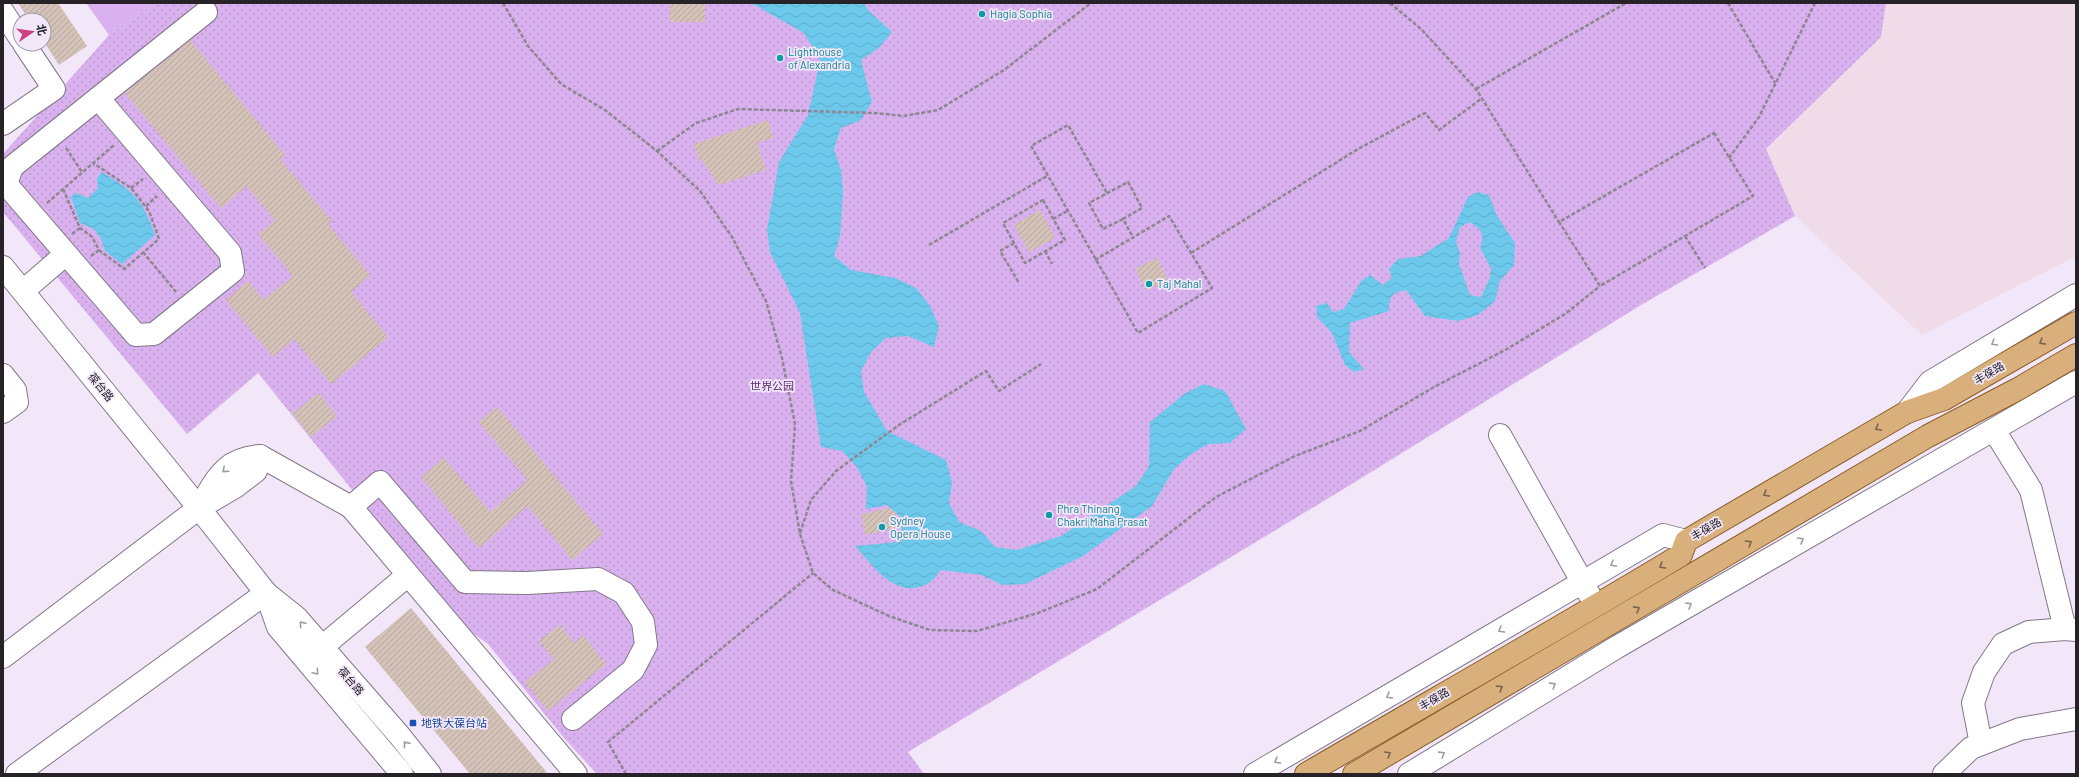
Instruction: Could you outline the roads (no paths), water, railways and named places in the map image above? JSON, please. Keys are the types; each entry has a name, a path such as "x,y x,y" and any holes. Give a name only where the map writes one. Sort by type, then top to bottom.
{"main road":[{"name":"丰葆路","path":"1306,774 1596,607 1681,555 1686,541 1907,412 1944,399 2076,323"},
{"path":"1354,774 1928,436 2018,389 2076,355"}],"street":[{"path":"3,12 12,26"},
{"path":"98,98 230,253 232,271 154,334 136,335 6,184 12,167 55,132 206,12"},
{"path":"5,118 54,89 29,52"},
{"path":"23,291 66,254"},
{"name":"葆台路","path":"3,268 199,508 266,593 296,617 399,735 430,774"},
{"path":"1907,412 1930,382 2076,295"},
{"path":"3,375 15,390 17,402 3,412"},
{"path":"1409,774 1617,647 2076,382"},
{"path":"1982,744 1973,703 1984,672 2003,644 2029,632 2070,630 2031,490 1994,430"},
{"path":"1500,435 1617,647"},
{"path":"11,651 199,508 235,487 256,471 260,456 351,507 576,774"},
{"path":"351,507 380,482 465,582 527,583 598,579 624,593 643,622 646,645 632,670 573,718"},
{"path":"1255,774 1663,535 1686,541"},
{"path":"322,647 408,575"},
{"path":"17,774 266,593"},
{"name":"葆台路","path":"266,593 278,627 402,774"},
{"path":"1944,774 1971,748 2020,730 2076,719"}],"water":[{"path":"751,3 864,3 870,12 892,32 879,48 861,60 872,102 861,120 841,128 834,149 841,170 843,192 840,236 834,256 851,270 895,278 916,288 930,306 939,326 934,347 908,336 886,338 871,352 861,371 864,392 887,431 946,460 952,482 949,503 959,522 981,531 995,547 1017,550 1061,536 1136,486 1149,466 1150,422 1184,394 1204,384 1225,391 1246,429 1230,443 1208,444 1190,455 1174,469 1152,506 1083,556 1025,584 1002,585 982,575 941,570 929,583 914,588 894,584 885,578 855,546 899,542 903,519 887,505 866,509 867,487 857,467 842,451 821,447 800,313 770,252 767,230 779,162 808,115 820,60 804,33"},
{"path":"102,172 122,185 136,197 146,212 155,235 122,264 105,251 101,239 94,229 80,223 71,197 76,193 88,198 98,188 97,178"},
{"path":"1478,192 1489,195 1497,216 1515,243 1514,265 1500,281 1495,301 1478,315 1458,321 1425,316 1406,290 1397,292 1392,296 1389,311 1350,323 1349,352 1364,369 1354,372 1345,365 1332,333 1317,317 1316,306 1327,303 1333,312 1344,309 1362,280 1370,275 1383,285 1392,278 1389,269 1398,259 1421,256 1449,238 1468,197","holes":["1470,222 1480,230 1482,236 1480,248 1491,268 1490,278 1481,297 1470,295 1459,264 1460,253 1456,242 1460,227"]}],"place":[{"name":"Hagia Sophia","path":"982,14"},
{"name":"Lighthouse of Alexandria","path":"780,58"},
{"name":"Taj Mahal","path":"1149,284"},
{"name":"Phra Thinang Chakri Maha Prasat","path":"1049,515"},
{"name":"Sydney Opera House","path":"882,527"},
{"name":"地铁大葆台站","path":"413,723"}],"park label":[{"name":"世界公园","path":"772,386"}]}
